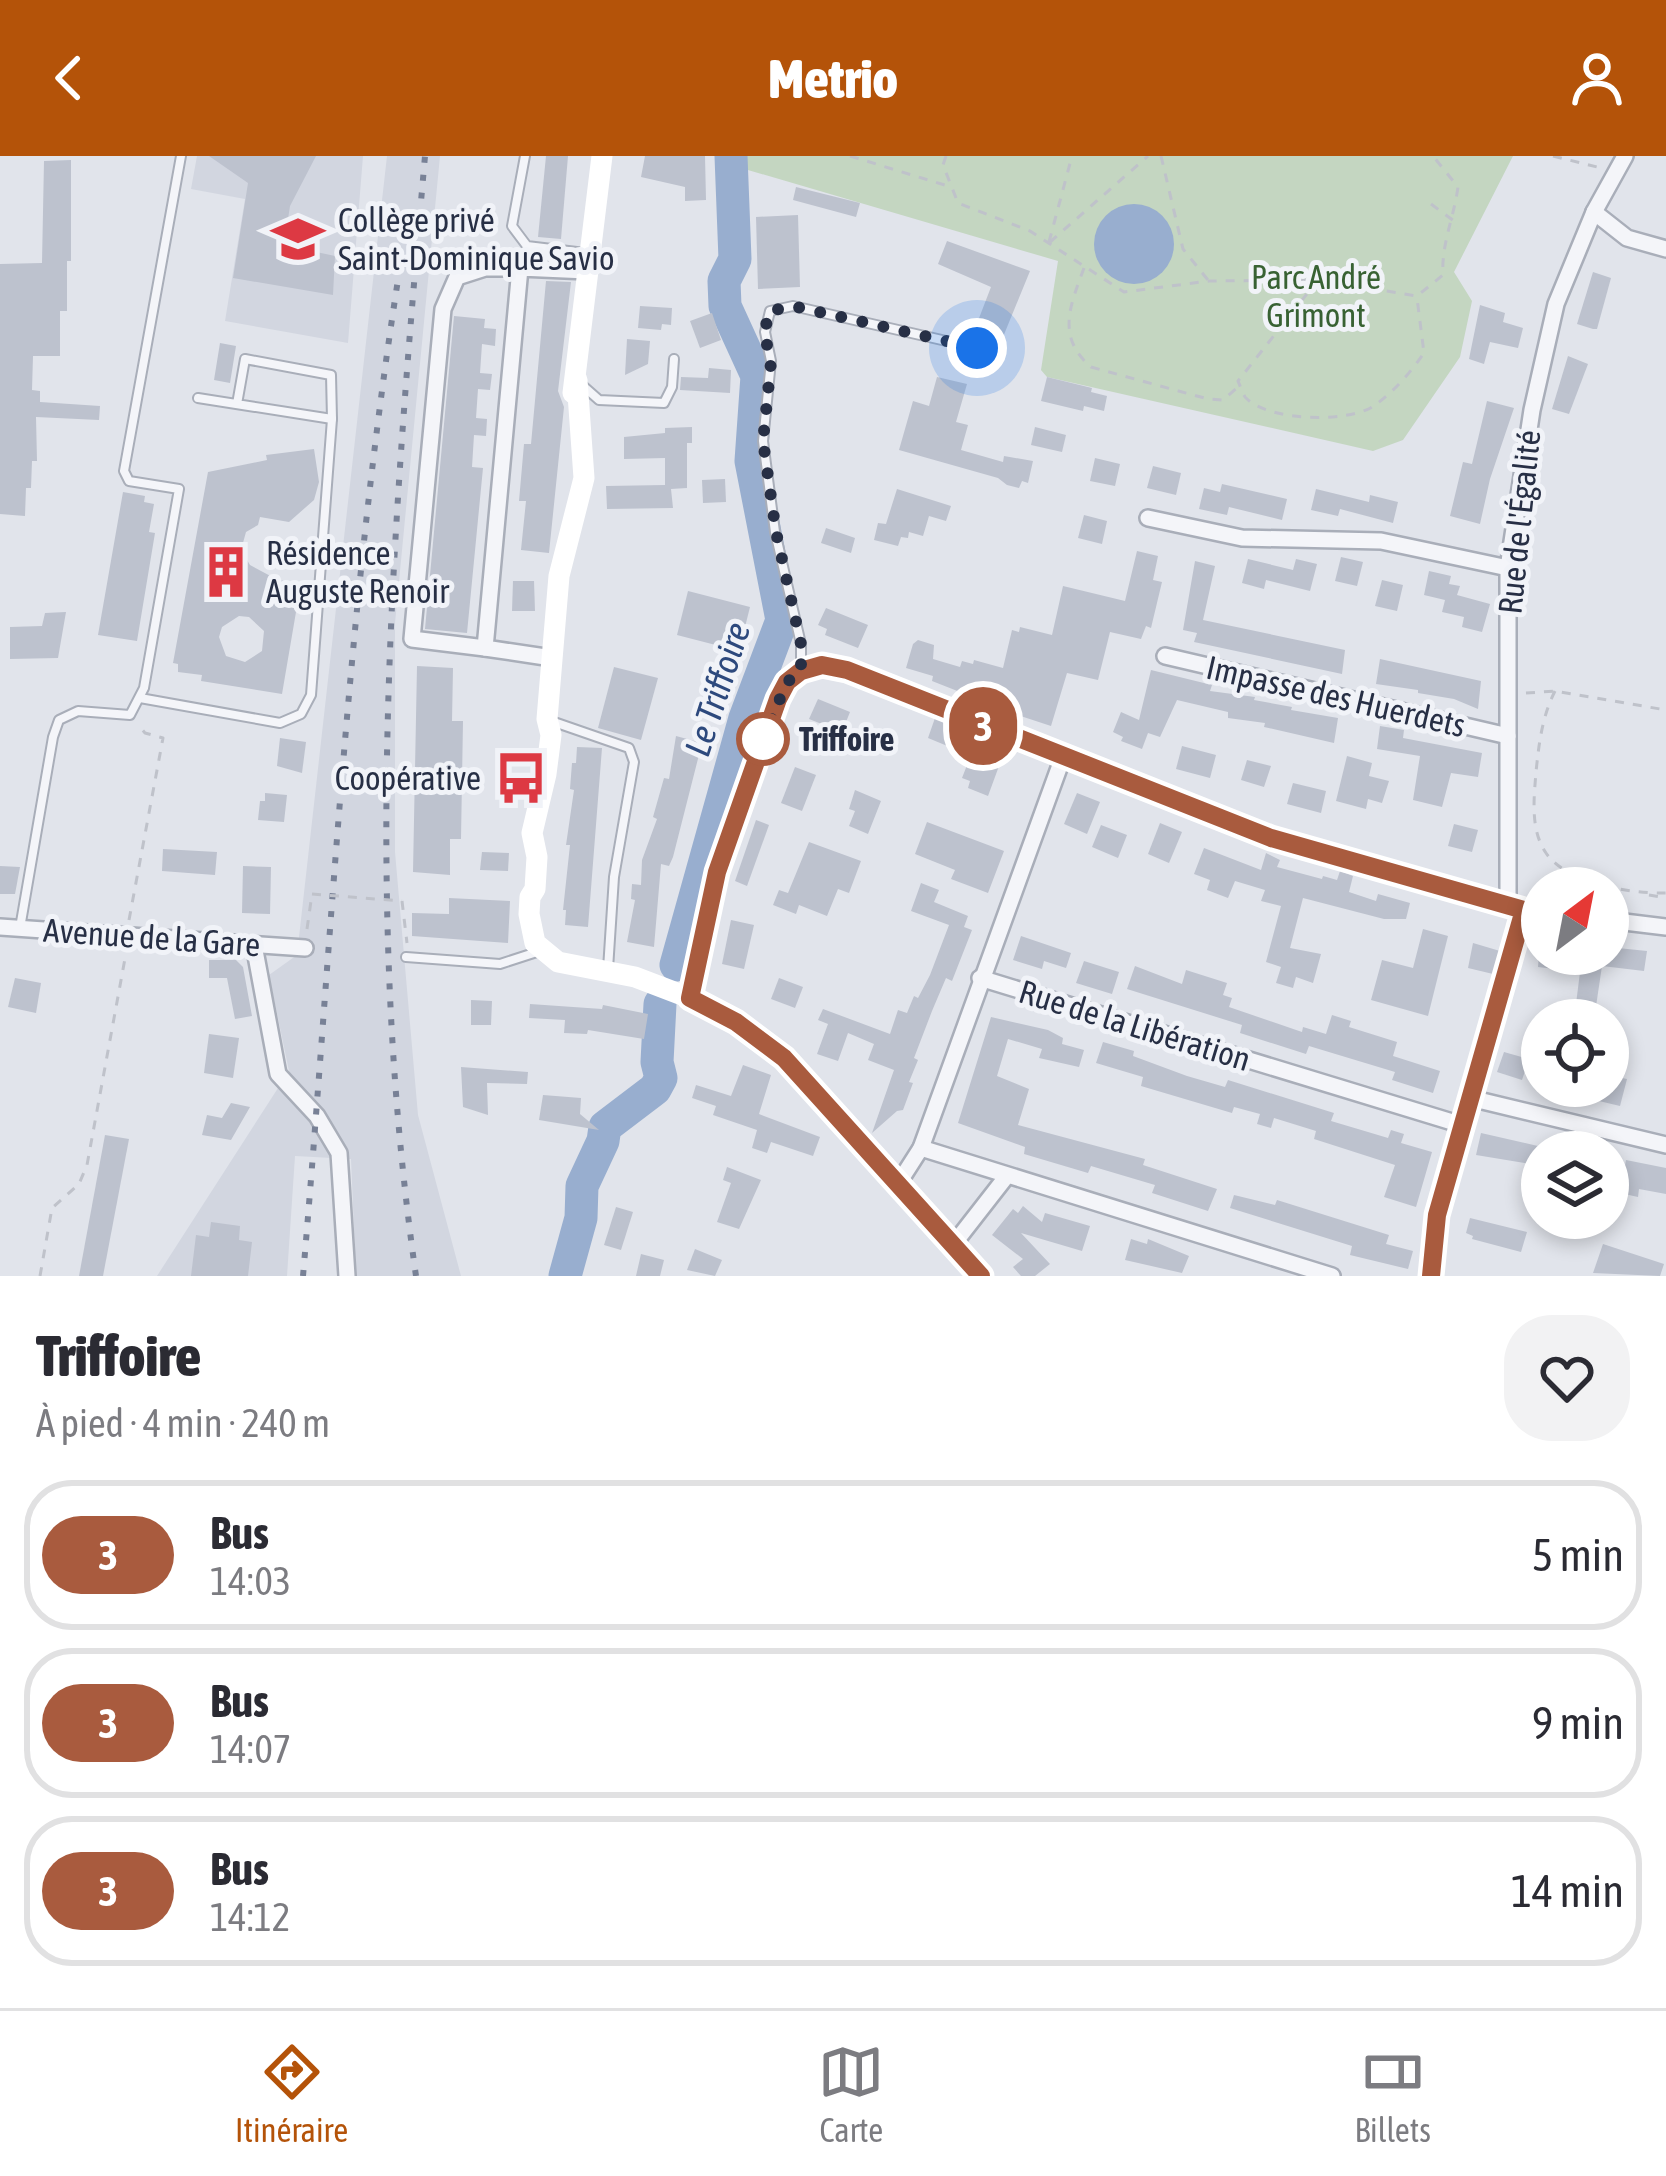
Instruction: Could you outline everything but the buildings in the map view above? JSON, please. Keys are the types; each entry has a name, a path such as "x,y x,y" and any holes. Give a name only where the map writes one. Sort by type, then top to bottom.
{"street":[{"path":"602,156 570,407 570,493 554,562 560,576 547,719 551,734 532,833 536,889 530,897 530,930 542,950 558,962 657,983 736,1022 784,1058 981,1276"},
{"name":"Rue de l'Égalité","path":"1431,1276 1437,1215 1516,908 1508,736 1508,568 1545,344 1556,304 1594,212 1625,156"},
{"path":"1594,212 1627,238 1666,249"},
{"path":"552,658 412,639 418,568 443,310 450,288 468,271 588,262"},
{"path":"485,648 520,268"},
{"path":"1148,518 1242,538 1381,541 1508,568"},
{"name":"Impasse des Huerdets","path":"1165,656 1508,736"},
{"path":"690,998 717,872 778,699 787,682 801,671 822,665 847,670 1271,838 1521,909"},
{"path":"980,978 1063,758"},
{"path":"1629,923 1666,927"},
{"name":"Avenue de la Gare","path":"0,927 254,944 306,941"},
{"path":"254,944 278,1074 325,1127 339,1153 347,1276"},
{"name":"Rue de la Libération","path":"898,1184 921,1148 980,978 1462,1125"},
{"path":"1470,1098 1666,1145"},
{"path":"921,1148 1332,1276"},
{"path":"953,1245 1006,1177"}],"lane":[{"path":"20,928 59,719 78,711 130,715 140,698 179,489 125,477 181,156"},
{"path":"525,156 512,226 527,246 588,262"},
{"path":"801,671 801,644 776,532 763,441 771,362 764,332 770,311 793,306 977,348"},
{"path":"140,698 280,723 301,714 311,695 332,419 331,375 245,358 238,404"},
{"path":"577,380 599,400 664,404 672,387 674,359"},
{"path":"198,398 332,419"},
{"path":"547,719 629,748 634,762 614,877 608,971"},
{"path":"406,957 500,964 542,950"}],"path":[{"path":"850,156 952,187"},
{"path":"946,156 943,165 958,202 1030,231 1124,292 1209,281 1318,280 1417,296 1443,275 1441,251 1454,221 1458,187 1433,156"},
{"path":"1048,244 1072,156"},
{"path":"1048,244 1148,156"},
{"path":"1162,156 1183,249 1209,281"},
{"path":"1553,156 1616,172"},
{"path":"1431,204 1454,221"},
{"path":"1345,284 1354,262"},
{"path":"1084,267 1067,315 1076,354 1091,367 1208,400 1223,400 1240,386"},
{"path":"1318,280 1238,381 1245,398 1265,409 1338,418 1370,408 1424,353 1417,296"},
{"path":"1555,691 1540,737 1534,824 1547,856 1604,886 1666,895"},
{"path":"1508,695 1555,691 1666,710"},
{"path":"40,1276 52,1208 79,1184 87,1165 163,738 145,733 130,715"},
{"path":"306,941 312,894 402,901 407,944"}],"shaded area":[{"name":"Collège privé Saint-Dominique Savio","path":"197,156 363,156 348,343 225,321 245,199 191,189"},
{"path":"387,156 440,156 395,623 395,852 418,1115 461,1276 356,1276 351,1159 295,1156 287,1276 157,1276 289,1071 269,975 297,955"}],"green space":[{"name":"Parc André Grimont","path":"732,156 1513,156 1454,272 1472,301 1460,357 1403,440 1373,451 1047,377 1041,370 1058,261 731,165"}],"water":[{"path":"1134,204 1162,216 1174,244 1162,272 1134,284 1106,272 1094,244 1106,216"}],"waterway":[{"name":"Le Triffoire","path":"676,965 745,718 782,620 751,461 757,376 725,306 724,281 735,259 731,156"},
{"name":"Le Triffoire","path":"565,1276 581,1218 582,1186 605,1127 655,1089 661,1078 657,1062 660,1004"}],"railway":[{"path":"416,1276 400,1135 386,856 393,576 425,156"},
{"path":"303,1276 354,644 400,267"}],"bus line":[{"name":"3","path":"981,1276 812,1084 736,1022 690,998 717,872 766,730 787,682 811,667 847,670 1271,838 1524,910 1437,1215 1431,1276"}],"place":[{"name":"Collège privé Saint-Dominique Savio","path":"298,239"},
{"name":"Résidence Auguste Renoir","path":"226,572"},
{"name":"Triffoire","path":"763,739"},
{"name":"Coopérative","path":"521,778"}],"route":[{"path":"763,739 787,682 801,671 801,644 776,532 763,441 771,362 764,332 770,311 793,306 977,348"}]}
